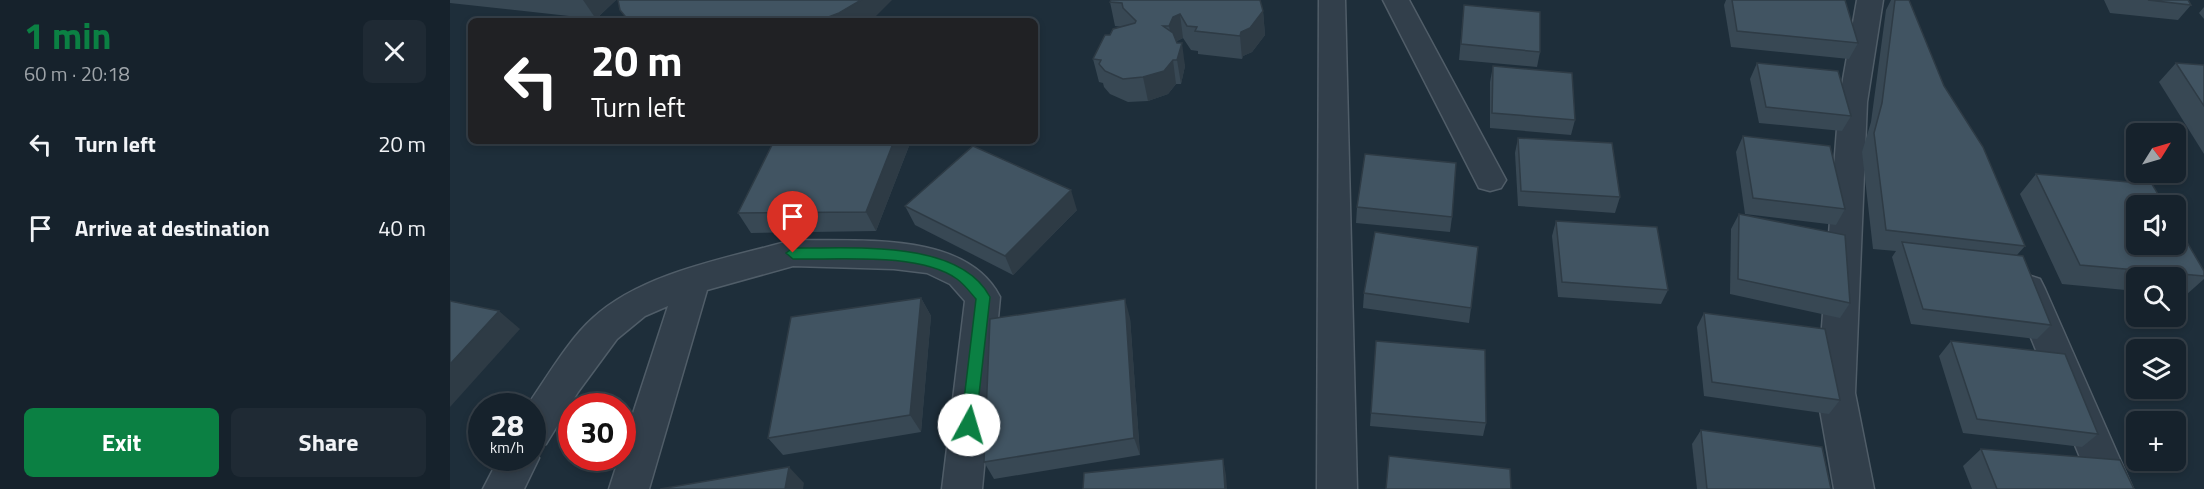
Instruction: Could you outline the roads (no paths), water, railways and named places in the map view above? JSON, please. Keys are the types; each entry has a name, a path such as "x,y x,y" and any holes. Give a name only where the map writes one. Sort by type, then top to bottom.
{"street":[{"path":"1332,0 1337,489"},
{"path":"1396,0 1490,180"},
{"path":"1854,489 1836,393 1853,102 1870,0"},
{"path":"546,410 604,329 633,306 693,281 793,253 894,256 932,261 962,275 983,297 962,489"},
{"path":"2016,260 2113,489"},
{"path":"629,489 693,281"},
{"path":"503,489 512,471"}]}
